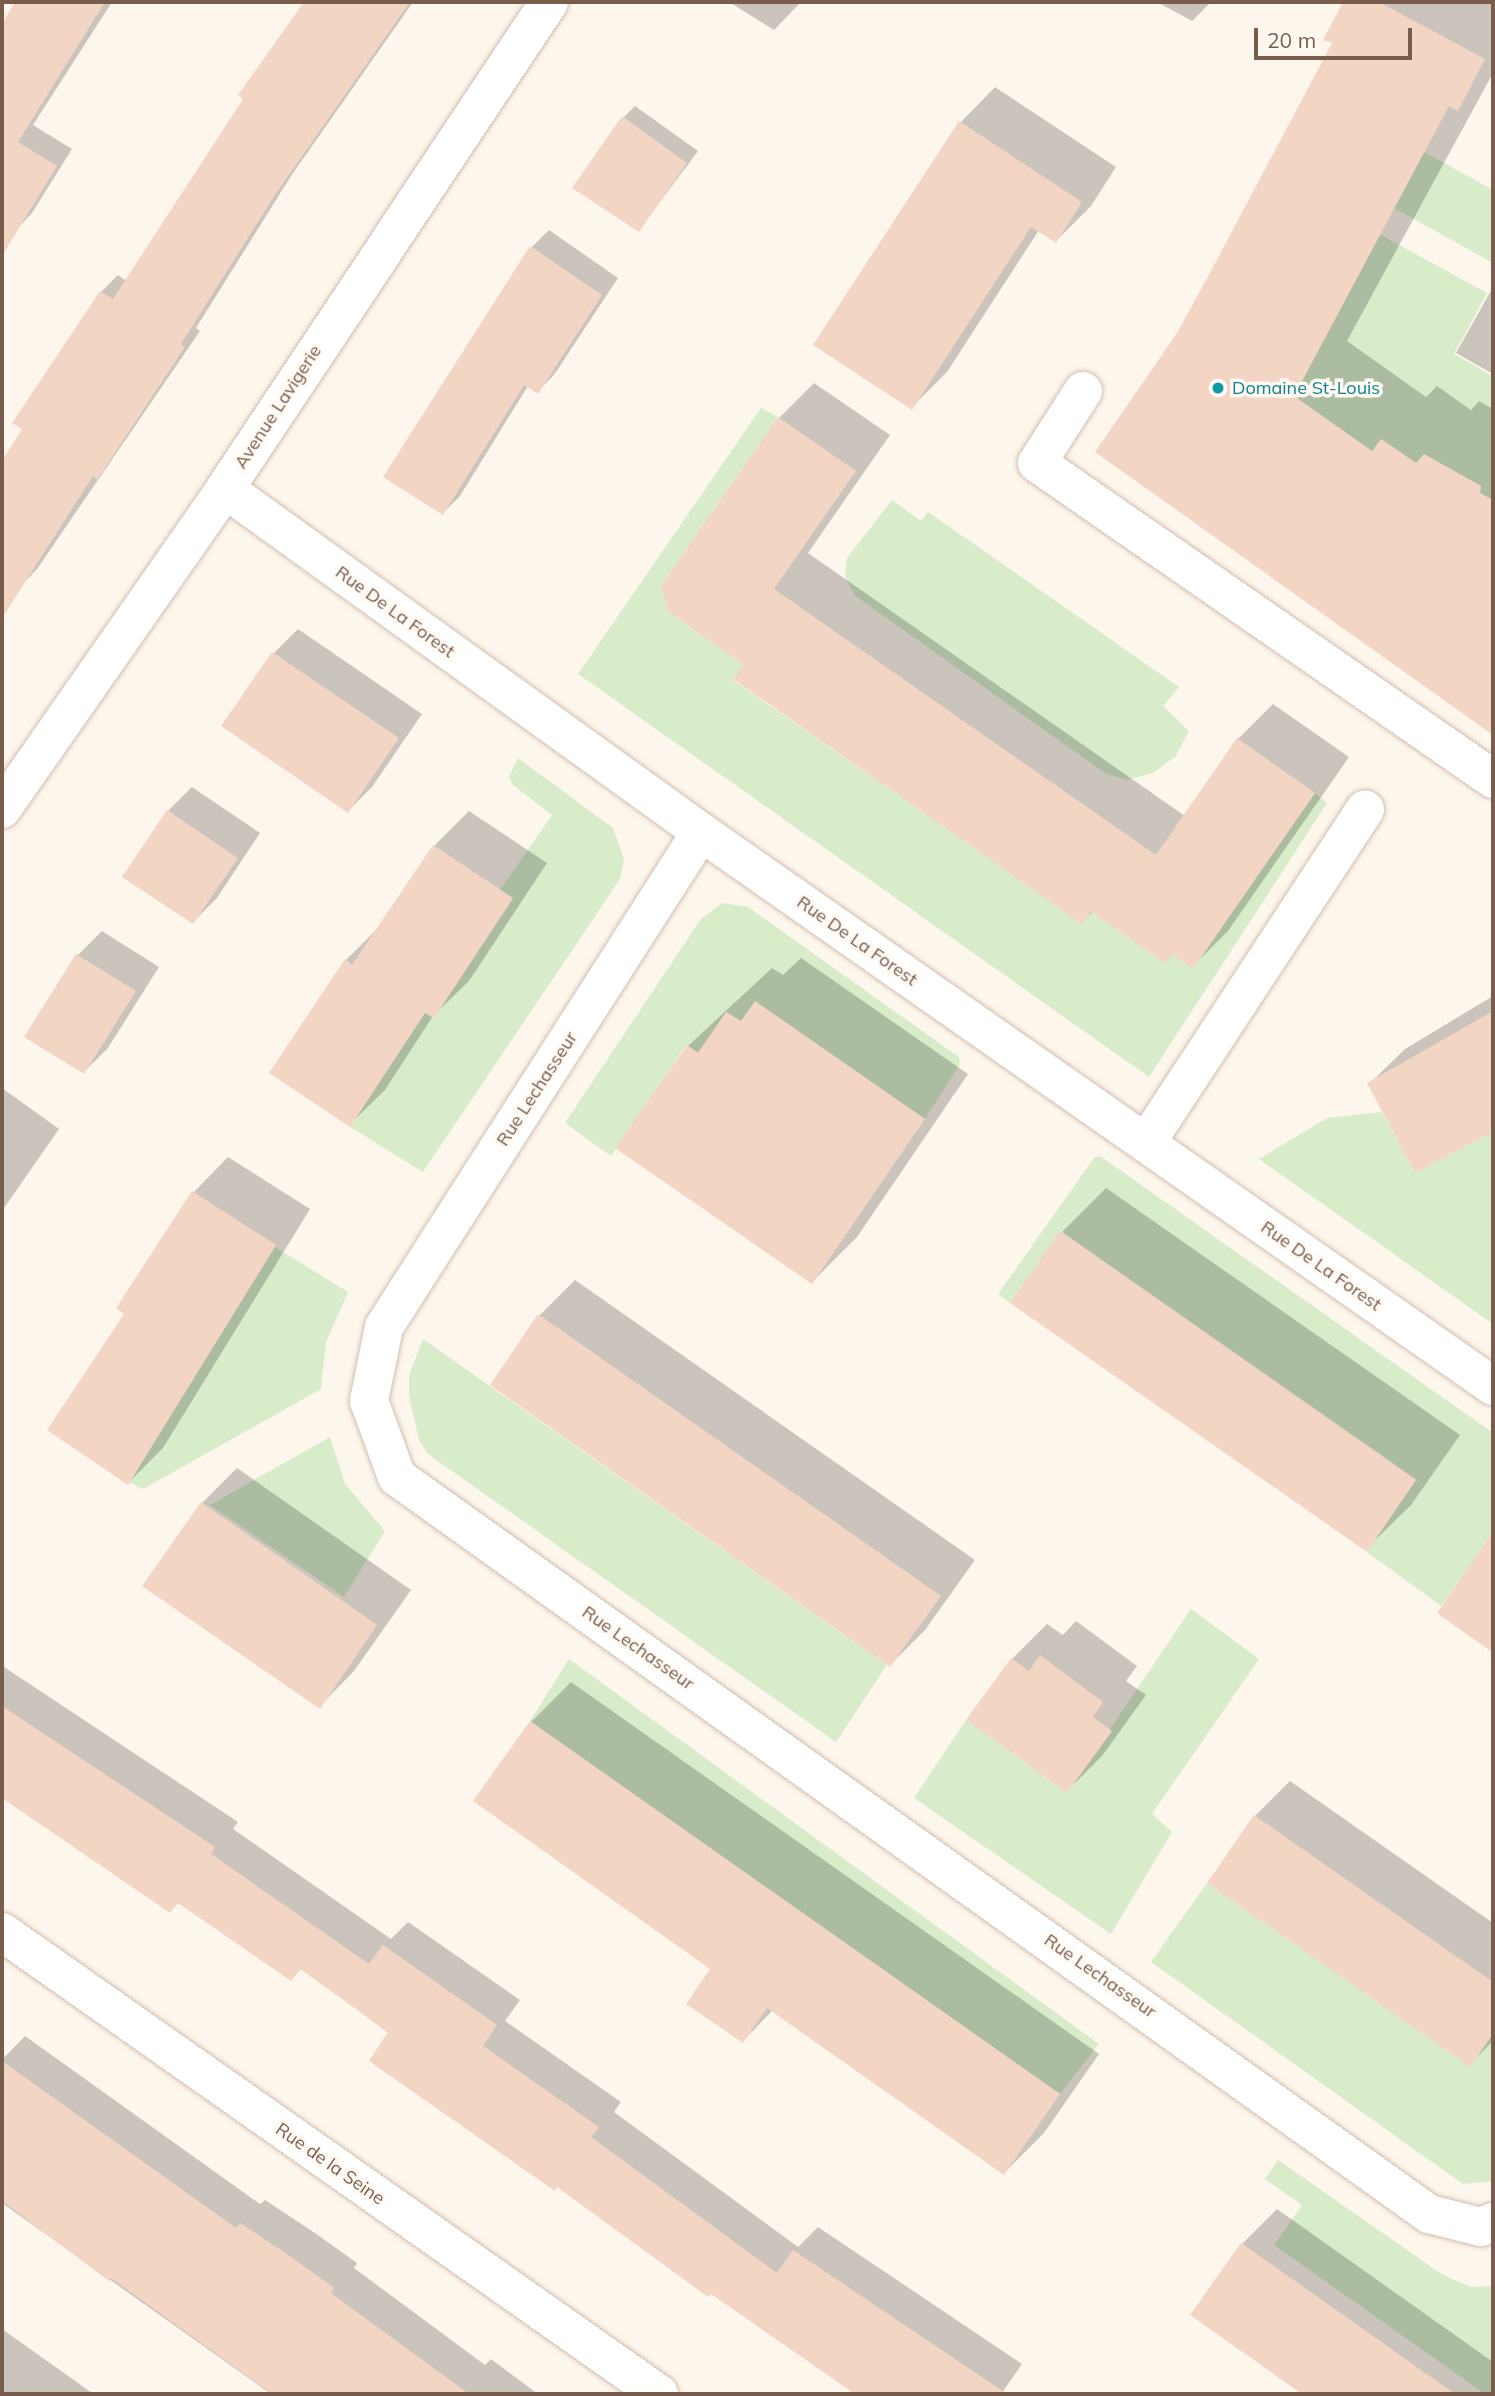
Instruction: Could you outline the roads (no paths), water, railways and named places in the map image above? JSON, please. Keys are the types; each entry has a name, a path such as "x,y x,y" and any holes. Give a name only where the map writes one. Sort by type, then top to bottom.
{"street":[{"name":"Avenue Lavigerie","path":"2,809 225,489 549,2"},
{"path":"1083,391 1037,463 1493,779"},
{"name":"Rue De La Forest","path":"225,489 701,832 1493,1386"},
{"path":"1146,1143 1364,809"},
{"name":"Rue Lechasseur","path":"701,832 384,1327 369,1401 397,1477 1429,2214 1481,2227 1493,2222"},
{"name":"Rue de la Seine","path":"2,1932 659,2394"}],"place":[{"name":"Domaine St-Louis","path":"1218,388"}]}
